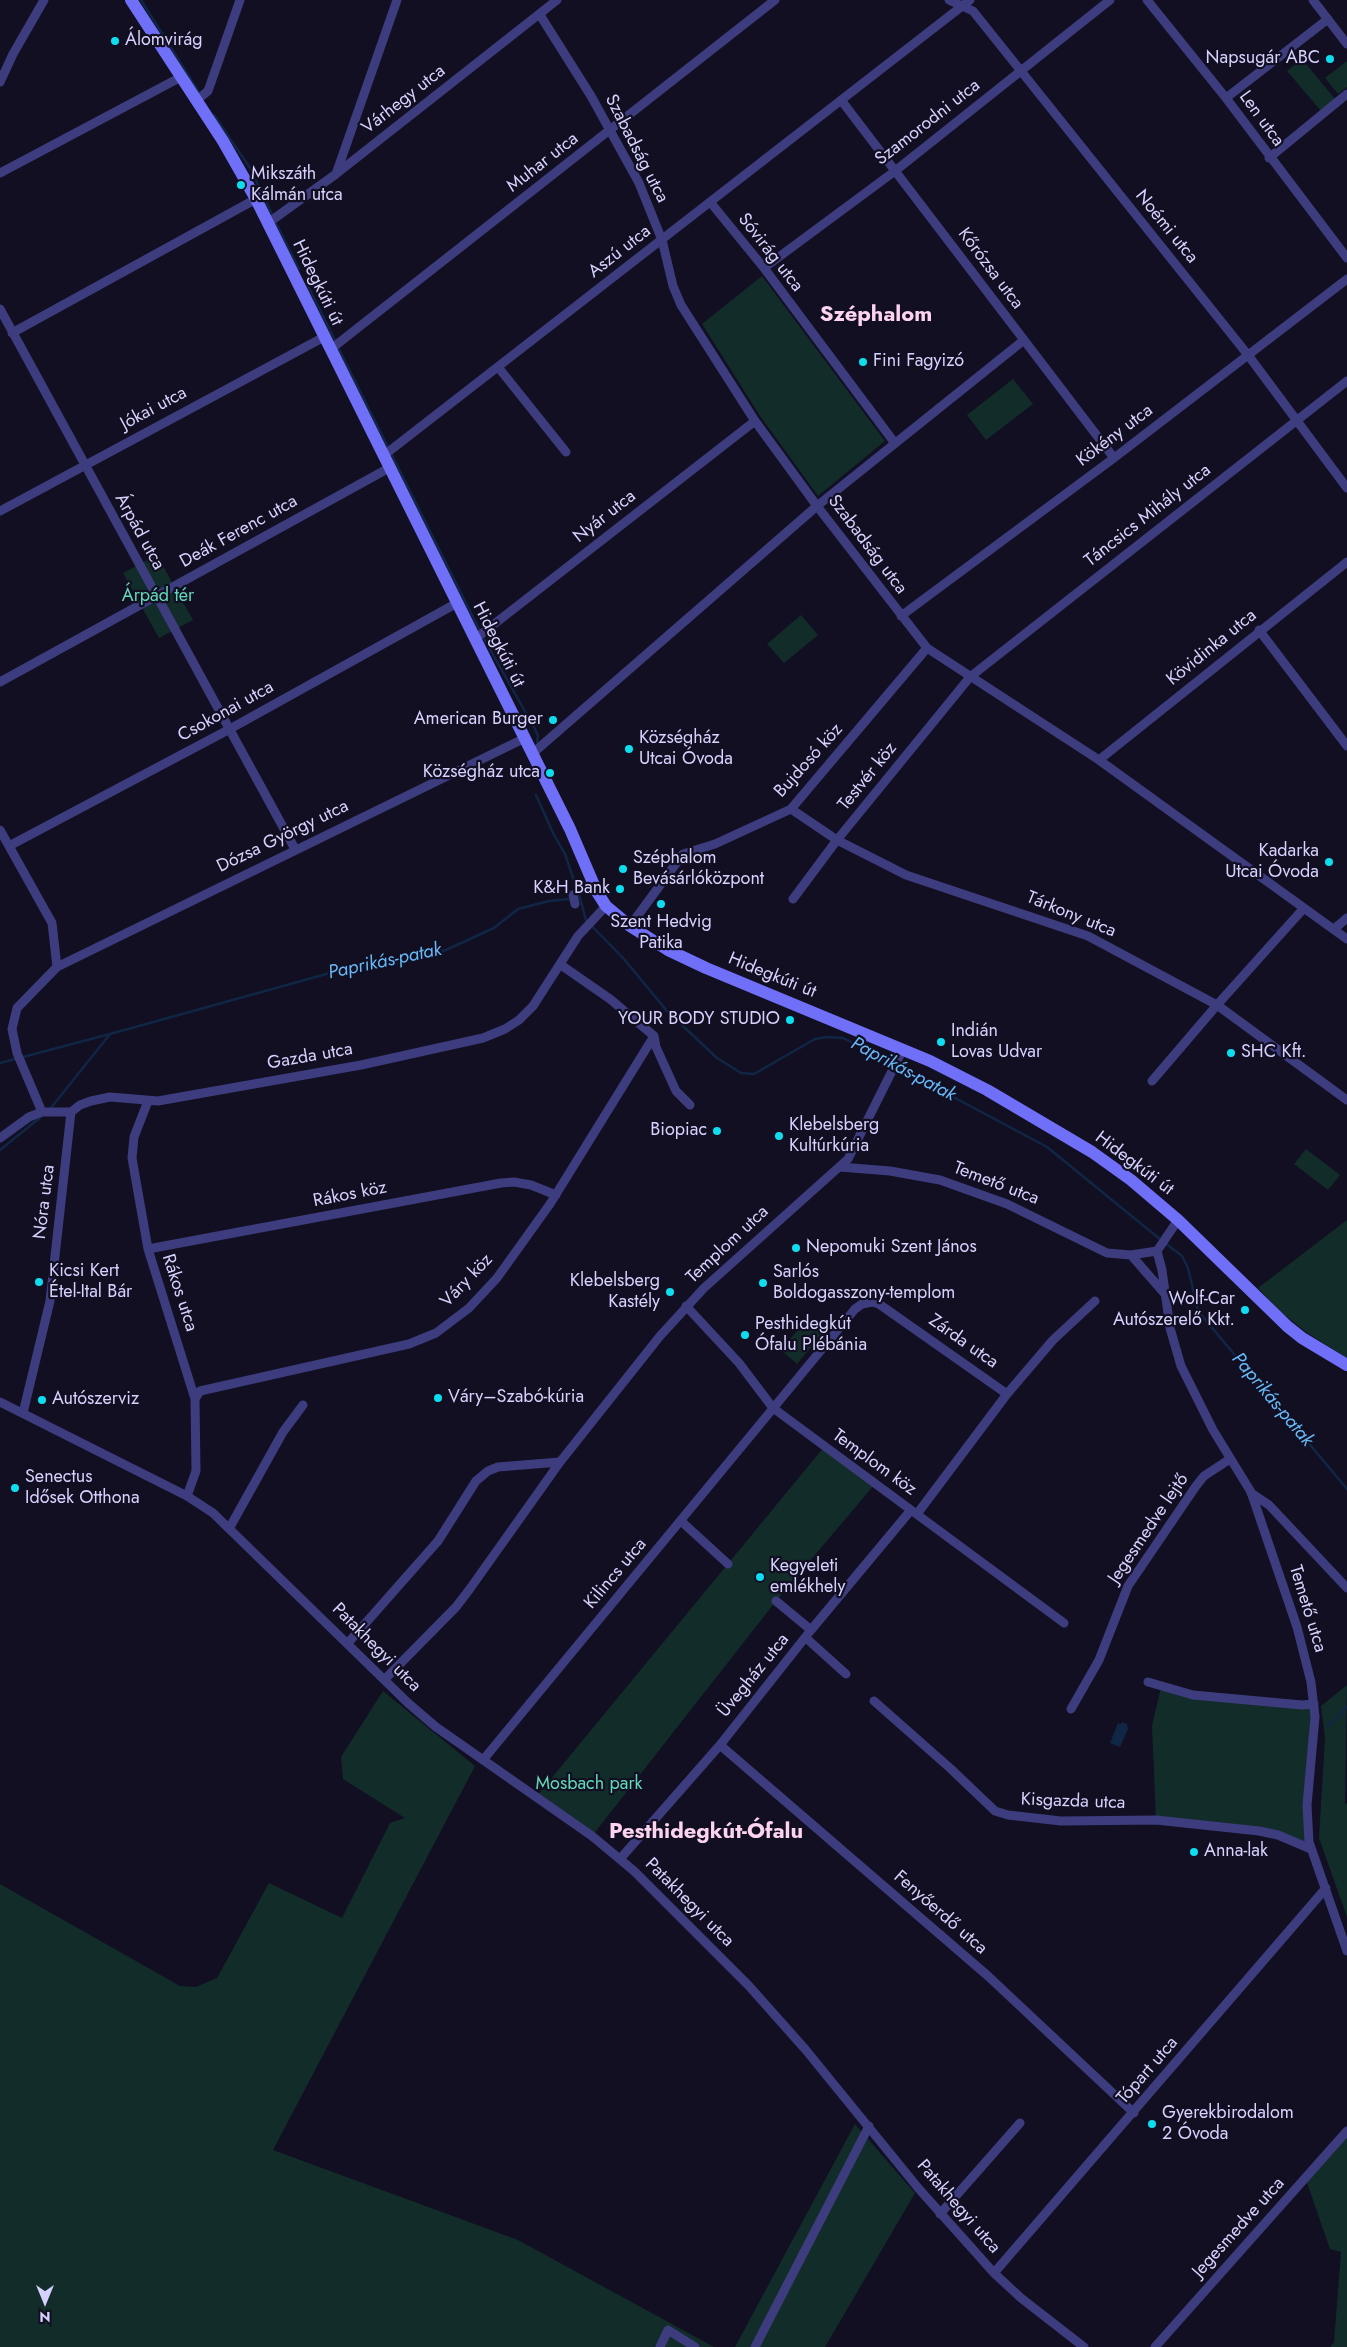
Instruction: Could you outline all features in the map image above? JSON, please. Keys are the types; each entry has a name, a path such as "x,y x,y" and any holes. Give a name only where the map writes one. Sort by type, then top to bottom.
{"main road":[{"name":"Hidegkúti út","path":"131,0 182,77 200,98 256,199 272,220 324,337 335,347 387,453 389,468 457,603 479,636 525,738 581,851 597,892 606,906 630,926 668,950 987,1090 1092,1152 1131,1180 1178,1220 1287,1326 1308,1342 1347,1365"}],"street":[{"path":"0,82 13,54 44,0"},
{"path":"200,98 208,92 240,0"},
{"path":"336,174 397,0"},
{"name":"Várhegy utca","path":"272,220 336,174 557,0"},
{"name":"Muhar utca","path":"335,347 775,0"},
{"name":"Noémi utca","path":"948,0 973,11 1248,355 1347,488"},
{"name":"Aszú utca","path":"387,453 970,0"},
{"name":"Szamorodni utca","path":"764,268 895,171 1110,0"},
{"name":"Len utca","path":"1147,0 1226,98 1269,158 1347,258"},
{"path":"1313,0 1347,44"},
{"name":"Szabadság utca","path":"540,15 639,183 662,240 673,286 681,305 755,421 817,506 927,648 1099,760 1347,939"},
{"path":"1226,98 1328,19"},
{"path":"0,173 182,77"},
{"path":"1269,158 1347,94"},
{"name":"Kőrózsa utca","path":"841,100 1114,458"},
{"path":"12,333 256,199"},
{"name":"Sóvirág utca","path":"710,203 764,268 894,442"},
{"name":"Kökény utca","path":"901,616 1114,458 1347,279"},
{"name":"Árpád utca","path":"0,309 228,730 295,849"},
{"name":"Jókai utca","path":"0,511 324,337"},
{"path":"533,753 817,506 894,442 1024,340"},
{"path":"498,367 566,452"},
{"name":"Táncsics Mihály utca","path":"970,677 1347,381"},
{"name":"Nyár utca","path":"479,636 755,421"},
{"name":"Deák Ferenc utca","path":"0,682 389,468"},
{"name":"Kövidinka utca","path":"1099,760 1259,630 1347,562"},
{"name":"Csokonai utca","path":"9,846 228,730 457,603"},
{"path":"1259,630 1347,746"},
{"name":"Bujdosó köz","path":"630,926 683,854 716,844 791,809 927,648"},
{"name":"Testvér köz","path":"793,899 837,840 970,677"},
{"name":"Dózsa György utca","path":"42,1112 17,1053 12,1029 17,1008 57,967 525,738"},
{"name":"Tárkony utca","path":"791,809 837,840 906,875 1088,936 1216,1005 1347,1100"},
{"path":"0,830 52,924 57,967"},
{"name":"Gazda utca","path":"0,1138 24,1120 42,1112 71,1112 80,1105 110,1097 158,1101 361,1065 483,1038 505,1029 519,1020 533,1006 585,928 606,906"},
{"path":"1152,1081 1216,1005 1304,908"},
{"path":"1334,929 1347,918"},
{"path":"561,965 610,999 654,1036 656,1047 676,1091 690,1105"},
{"name":"Váry köz","path":"196,1399 200,1391 409,1344 436,1333 469,1308 496,1278 556,1194 654,1036"},
{"name":"Templom utca","path":"385,1679 456,1607 560,1462 686,1306 747,1248 848,1159 901,1053"},
{"name":"Rákos utca","path":"148,1101 131,1148 148,1249 196,1399 196,1471 187,1496"},
{"name":"Nóra utca","path":"22,1413 50,1301 71,1112"},
{"name":"Temető utca","path":"840,1167 890,1171 940,1180 1007,1204 1052,1225 1094,1248 1119,1256 1158,1248 1170,1328 1181,1366 1209,1423 1251,1492 1297,1627 1311,1682 1314,1704 1315,1729 1307,1805 1311,1849 1347,1951"},
{"name":"Rákos köz","path":"148,1249 501,1183 514,1182 531,1185 556,1194"},
{"path":"1158,1248 1178,1220"},
{"path":"1131,1255 1165,1294"},
{"name":"Üvegház utca","path":"620,1859 720,1745 812,1630 914,1512 1007,1394 1053,1340 1096,1301"},
{"name":"Zárda utca","path":"773,1408 855,1309 862,1304 872,1302 879,1304 1007,1394"},
{"name":"Templom köz","path":"686,1306 739,1363 773,1408 1064,1623"},
{"name":"Patakhegyi utca","path":"0,1402 187,1496 213,1513 230,1527 436,1727 592,1836 645,1880 749,1986 806,2049 940,2214 994,2273 1021,2298 1084,2347"},
{"path":"230,1527 283,1432 303,1405"},
{"name":"Kilincs utca","path":"484,1760 773,1408"},
{"name":"Jegesmedve lejtő","path":"1071,1709 1094,1671 1124,1593 1146,1558 1204,1476 1230,1459"},
{"path":"348,1643 438,1541 476,1481 488,1471 498,1467 560,1462"},
{"path":"1251,1492 1269,1506 1347,1588"},
{"path":"681,1521 728,1564"},
{"path":"776,1601 812,1630"},
{"path":"806,1638 846,1674"},
{"path":"1148,1682 1194,1695 1302,1705 1314,1704"},
{"name":"Kisgazda utca","path":"874,1700 995,1811 1008,1815 1061,1821 1156,1820 1259,1832 1278,1835 1311,1849"},
{"name":"Fenyőerdő utca","path":"720,1745 988,1976 1134,2113"},
{"name":"Tópart utca","path":"994,2273 1134,2113 1326,1888"},
{"path":"940,2214 1020,2123"},
{"path":"755,2347 869,2126"},
{"name":"Jegesmedve utca","path":"1155,2347 1347,2131"},
{"path":"660,2347 668,2330 695,2347"}],"green space":[{"path":"1302,59 1335,99 1321,111 1287,71"},
{"path":"1347,61 1347,87 1338,94 1325,78"},
{"path":"762,276 885,441 818,496 760,416 702,324"},
{"path":"1013,379 1033,404 986,440 967,415"},
{"name":"Árpád tér","path":"157,555 193,620 159,638 123,573"},
{"path":"801,615 818,635 784,663 767,644"},
{"path":"1306,1149 1340,1175 1328,1190 1294,1164"},
{"path":"1347,1220 1347,1358 1306,1332 1277,1309 1258,1288"},
{"path":"806,1320 822,1334 797,1364 781,1350"},
{"name":"Mosbach park","path":"824,1447 875,1484 776,1601 592,1836 536,1797"},
{"path":"1347,1685 1345,1804 1347,1803 1347,1917 1319,1838 1325,1738 1321,1706"},
{"path":"1161,1687 1193,1695 1314,1704 1307,1805 1311,1849 1278,1835 1156,1820 1152,1726"},
{"path":"383,1691 475,1766 273,2150 518,2240 714,2347 0,2347 0,1884 180,1986 196,1987 217,1978 269,1883 342,1918 390,1823 405,1818 343,1779 341,1757"},
{"path":"855,2124 915,2193 825,2347 735,2347"},
{"path":"1347,2131 1347,2347 1330,2347 1334,2342 1341,2252 1330,2249 1306,2180"}],"water":[{"path":"1122,1722 1127,1724 1128,1729 1120,1747 1110,1743 1118,1723 1121,1724"}],"waterway":[{"path":"141,0 200,94"},
{"path":"214,115 250,168 273,216"},
{"path":"275,221 299,269"},
{"path":"308,286 336,342"},
{"path":"338,347 483,637 535,729 538,736 537,742"},
{"path":"536,795 553,833 565,854 580,898"},
{"name":"Paprikás-patak","path":"50,1109 110,1034 348,968 395,964 446,950 494,928 518,909 549,901 580,898 586,920 624,959 667,1011 717,1058 741,1073 754,1074 815,1039 827,1037 843,1038 893,1064"},
{"path":"0,1063 110,1034"},
{"name":"Paprikás-patak","path":"897,1067 1047,1147 1161,1240"},
{"name":"Paprikás-patak","path":"0,1150 42,1116"},
{"name":"Paprikás-patak","path":"1165,1243 1182,1256 1188,1268 1198,1311 1347,1489"},
{"path":"1328,1726 1347,1707"}],"place":[{"name":"Álomvirág","path":"115,41"},
{"name":"Napsugár ABC","path":"1330,59"},
{"name":"Mikszáth Kálmán utca","path":"241,185"},
{"name":"Fini Fagyizó","path":"863,362"},
{"name":"American Burger","path":"553,720"},
{"name":"Községház Utcai Óvoda","path":"629,749"},
{"name":"Községház utca","path":"550,773"},
{"name":"Kadarka Utcai Óvoda","path":"1329,862"},
{"name":"Széphalom Bevásárlóközpont","path":"623,869"},
{"name":"K&H Bank","path":"620,889"},
{"name":"Szent Hedvig Patika","path":"661,904"},
{"name":"YOUR BODY STUDIO","path":"790,1020"},
{"name":"Indián Lovas Udvar","path":"941,1042"},
{"name":"SHC Kft.","path":"1231,1053"},
{"name":"Biopiac","path":"717,1131"},
{"name":"Klebelsberg Kultúrkúria","path":"779,1136"},
{"name":"Nepomuki Szent János","path":"796,1248"},
{"name":"Kicsi Kert Étel-Ital Bár","path":"39,1282"},
{"name":"Sarlós Boldogasszony-templom","path":"763,1283"},
{"name":"Klebelsberg Kastély","path":"670,1292"},
{"name":"Wolf-Car Autószerelő Kkt.","path":"1245,1310"},
{"name":"Pesthidegkút Ófalu Plébánia","path":"745,1335"},
{"name":"Váry–Szabó-kúria","path":"438,1398"},
{"name":"Autószerviz","path":"42,1400"},
{"name":"Senectus Idősek Otthona","path":"15,1488"},
{"name":"Kegyeleti emlékhely","path":"760,1577"},
{"name":"Anna-lak","path":"1194,1852"},
{"name":"Gyerekbirodalom 2 Óvoda","path":"1152,2124"}],"district":[{"name":"Széphalom","path":"876,316"},
{"name":"Pesthidegkút-Ófalu","path":"706,1833"}]}
